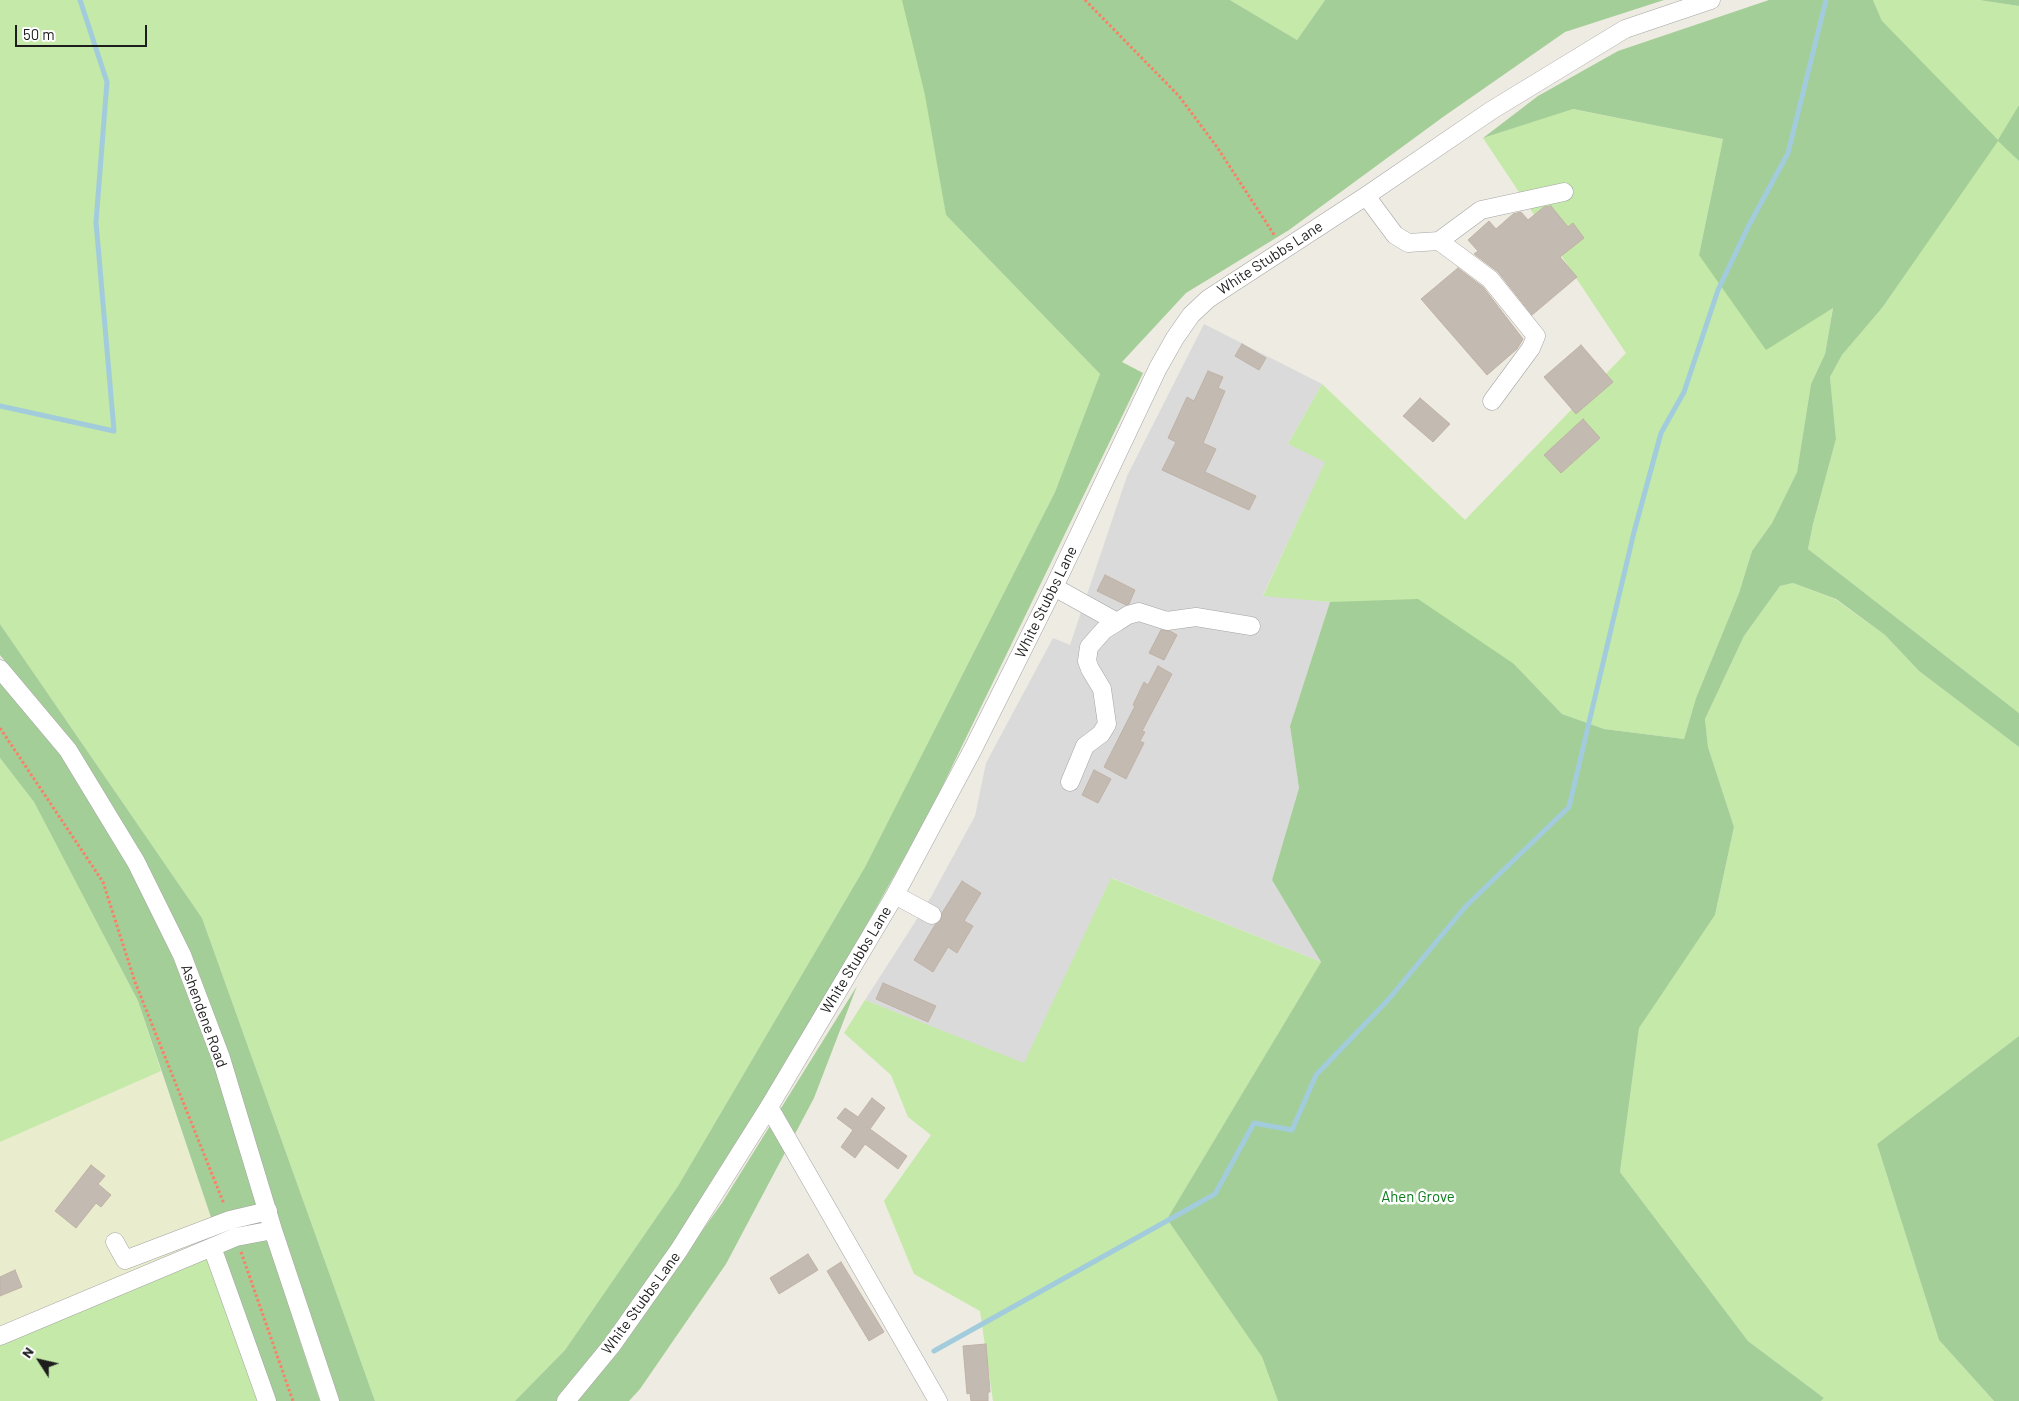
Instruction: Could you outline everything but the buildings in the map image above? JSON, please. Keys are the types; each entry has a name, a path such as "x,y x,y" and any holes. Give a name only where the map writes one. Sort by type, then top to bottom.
{"street":[{"name":"White Stubbs Lane","path":"566,1401 612,1345 674,1258 769,1107 895,895 974,749 1054,587 1158,368 1191,315 1208,299 1366,196 1492,110 1625,28 1711,0"},
{"path":"1366,196 1395,235 1408,243 1439,241 1481,210 1564,192"},
{"path":"1439,241 1490,279 1536,336 1531,348 1492,401"},
{"path":"1054,587 1117,622"},
{"path":"1070,782 1085,746 1101,734 1107,724 1102,689 1087,661 1089,647 1104,630 1128,615 1139,612 1167,621 1196,617 1251,626"},
{"name":"Ashendene Road","path":"0,669 68,750 136,862 182,955 220,1058 273,1230 330,1401"},
{"path":"895,895 932,915"},
{"path":"769,1107 938,1401"},
{"path":"115,1242 125,1260 230,1220 268,1211"},
{"path":"0,1336 236,1237 273,1230"},
{"path":"212,1247 267,1401"}],"path":[{"path":"1085,0 1179,96 1217,147 1284,249"},
{"path":"0,728 103,882 135,982 230,1220"},
{"path":"236,1237 293,1401"}],"shaded area":[{"path":"1204,324 1322,384 1288,444 1326,461 1263,595 1330,602 1290,726 1299,788 1272,880 1321,962 1112,878 1024,1064 865,1000 931,897 975,816 986,763 1053,638 1070,645 1127,476"}],"green space":[{"path":"0,0 903,0 930,104 946,215 1100,374 1055,492 865,867 678,1186 565,1350 515,1401 375,1401 202,918 0,624"},
{"path":"902,0 1230,0 1297,40 1325,0 1664,0 1565,32 1443,117 1289,230 1186,293 1122,362 1143,373 929,814 840,972 677,1244 618,1329 557,1401 515,1401 565,1350 678,1186 865,867 1055,492 1100,374 946,215 925,95"},
{"path":"1230,0 1325,0 1297,40"},
{"name":"Ahen Grove","path":"1769,0 1873,0 1882,21 1998,140 2019,105 2019,161 1998,141 1882,308 1842,355 1830,377 1836,439 1808,549 2019,713 2019,747 1919,671 1885,635 1836,599 1793,583 1780,586 1744,636 1705,719 1708,747 1734,827 1715,915 1639,1028 1620,1172 1748,1341 1824,1398 1821,1401 1278,1401 1262,1357 1167,1219 1321,962 1272,880 1299,788 1290,726 1330,602 1418,599 1514,664 1562,714 1604,729 1684,739 1696,698 1739,593 1752,551 1772,523 1797,472 1811,384 1825,354 1833,308 1766,350 1699,255 1723,139 1573,109 1483,138 1538,96 1618,51"},
{"path":"1873,0 1979,0 2019,6 2019,105 1999,140 2019,161 2019,713 1808,549 1836,439 1830,377 1842,355 1882,308 1922,249 1882,21"},
{"path":"1979,0 2019,0 2019,6"},
{"path":"1572,109 1723,139 1699,255 1833,307 1825,354 1811,384 1797,472 1772,523 1752,551 1739,593 1696,698 1684,739 1604,729 1562,714 1514,664 1330,602 1263,596 1325,462 1288,444 1322,384 1465,520 1626,353 1483,138"},
{"path":"1793,583 1835,599 1885,635 1919,671 2019,747 2019,1036 1877,1144 1939,1340 1994,1401 1821,1401 1824,1398 1748,1341 1620,1172 1639,1027 1715,915 1734,827 1708,747 1705,719 1744,636 1780,586"},
{"path":"0,624 202,918 375,1401 337,1401 168,908 125,826 69,742 0,655"},
{"path":"0,678 70,766 121,849 176,964 223,1088 320,1401 273,1401 138,1001 34,802 0,758"},
{"path":"0,758 34,802 138,1001 161,1071 0,1142"},
{"path":"1111,878 1321,962 1167,1219 1262,1357 1278,1401 993,1401 980,1311 914,1274 884,1201 931,1135 908,1117 891,1075 844,1033 865,1000 1024,1063"},
{"path":"857,986 814,1098 726,1264 640,1389 629,1401 576,1401 627,1335 722,1203"},
{"path":"2019,1036 2019,1401 1994,1401 1939,1340 1877,1144"},
{"path":"161,1071 218,1238 0,1327 0,1142"},
{"path":"218,1238 273,1401 0,1401 0,1327"}],"waterway":[{"path":"0,406 114,431 96,222 107,82 80,0"},
{"path":"934,1351 1215,1194 1254,1123 1292,1130 1316,1075 1388,1000 1466,906 1569,807 1634,532 1661,433 1684,392 1718,290 1748,227 1788,153 1826,0"}]}
